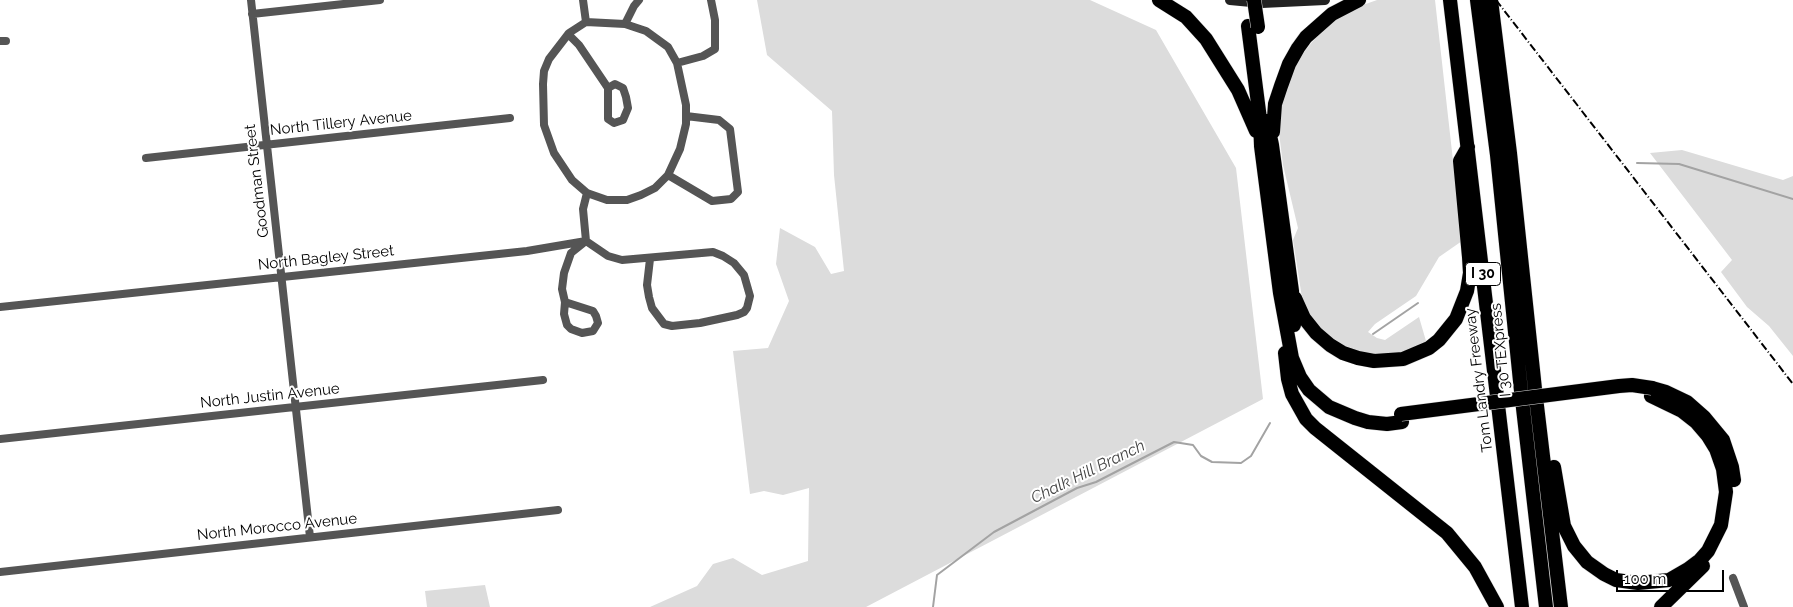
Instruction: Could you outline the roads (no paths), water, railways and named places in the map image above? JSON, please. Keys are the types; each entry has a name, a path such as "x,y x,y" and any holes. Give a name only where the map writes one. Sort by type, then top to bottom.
{"highway":[{"path":"1159,0 1186,17 1206,39 1238,90 1267,145"},
{"path":"1244,0 1253,26"},
{"path":"1254,0 1253,26 1260,119 1267,145 1286,292 1292,358 1300,377 1309,390 1329,407 1354,418 1379,423 1401,418 1652,392 1666,392 1687,402 1714,428 1722,440 1732,467 1734,502 1728,529 1719,545 1703,566 1660,607"},
{"path":"1267,145 1275,104 1289,64 1298,48 1306,37 1332,14 1359,0"},
{"name":"Tom Landry Freeway","path":"1450,0 1466,156 1522,607"},
{"name":"I 30 TEXpress","path":"1478,0 1503,154 1521,391 1546,607"},
{"name":"I 30","path":"1491,0 1503,154 1535,389 1561,607"},
{"path":"1286,292 1316,333 1343,353 1374,362 1388,361 1416,354 1429,348 1448,331 1462,306 1467,291 1470,257 1466,156"},
{"path":"1286,292 1281,322 1288,379 1292,394 1306,419 1314,428 1447,533 1475,567 1497,607"},
{"path":"1535,389 1547,414 1560,512 1571,541 1587,562 1604,574 1616,580 1638,584 1669,580 1700,560 1708,550 1721,525 1726,492 1723,469 1716,449 1708,436 1696,422 1682,411 1652,392"}],"main road":[{"path":"1230,0 1262,3 1325,0"}],"street":[{"name":"Goodman Street","path":"251,0 310,537"},
{"path":"252,14 380,0"},
{"path":"583,0 586,22"},
{"path":"625,24 639,0"},
{"path":"678,63 703,56 715,49 715,20 711,0"},
{"path":"586,22 625,24 646,31 668,47 678,63 686,105 684,137 668,175 654,188 627,200 607,200 587,194 572,180 554,153 544,124 544,71 549,59 568,34 586,22"},
{"path":"568,34 579,46 608,88 608,119 614,123 623,120 628,108 623,88 615,84 608,88"},
{"path":"668,175 712,201 731,199 738,192 730,129 719,120 686,116"},
{"name":"North Tillery Avenue","path":"146,158 510,118"},
{"path":"586,241 583,209 587,194"},
{"path":"586,241 608,256 622,260 713,252 723,256 734,263 744,275 750,296 747,308 744,312 737,315 700,323 672,326 664,324 652,308 649,297 647,285 650,258"},
{"path":"565,302 593,311 596,316 596,328 593,331 582,333 571,329 565,320 565,302 562,290 564,273 571,253 586,241"},
{"name":"North Bagley Street","path":"0,306 527,251 586,241"},
{"name":"North Justin Avenue","path":"0,439 543,380"},
{"name":"North Morocco Avenue","path":"0,572 558,510"},
{"path":"1733,578 1744,607"}],"waterway":[{"name":"Chalk Hill Branch","path":"1637,163 1679,164 1793,199"},
{"name":"Chalk Hill Branch","path":"1373,334 1418,303"},
{"name":"Chalk Hill Branch","path":"933,607 937,575 994,532 1077,488 1096,482 1174,442 1193,445 1201,456 1212,462 1241,463 1251,456 1270,423"}],"railway":[{"path":"1496,0 1793,384"}]}
